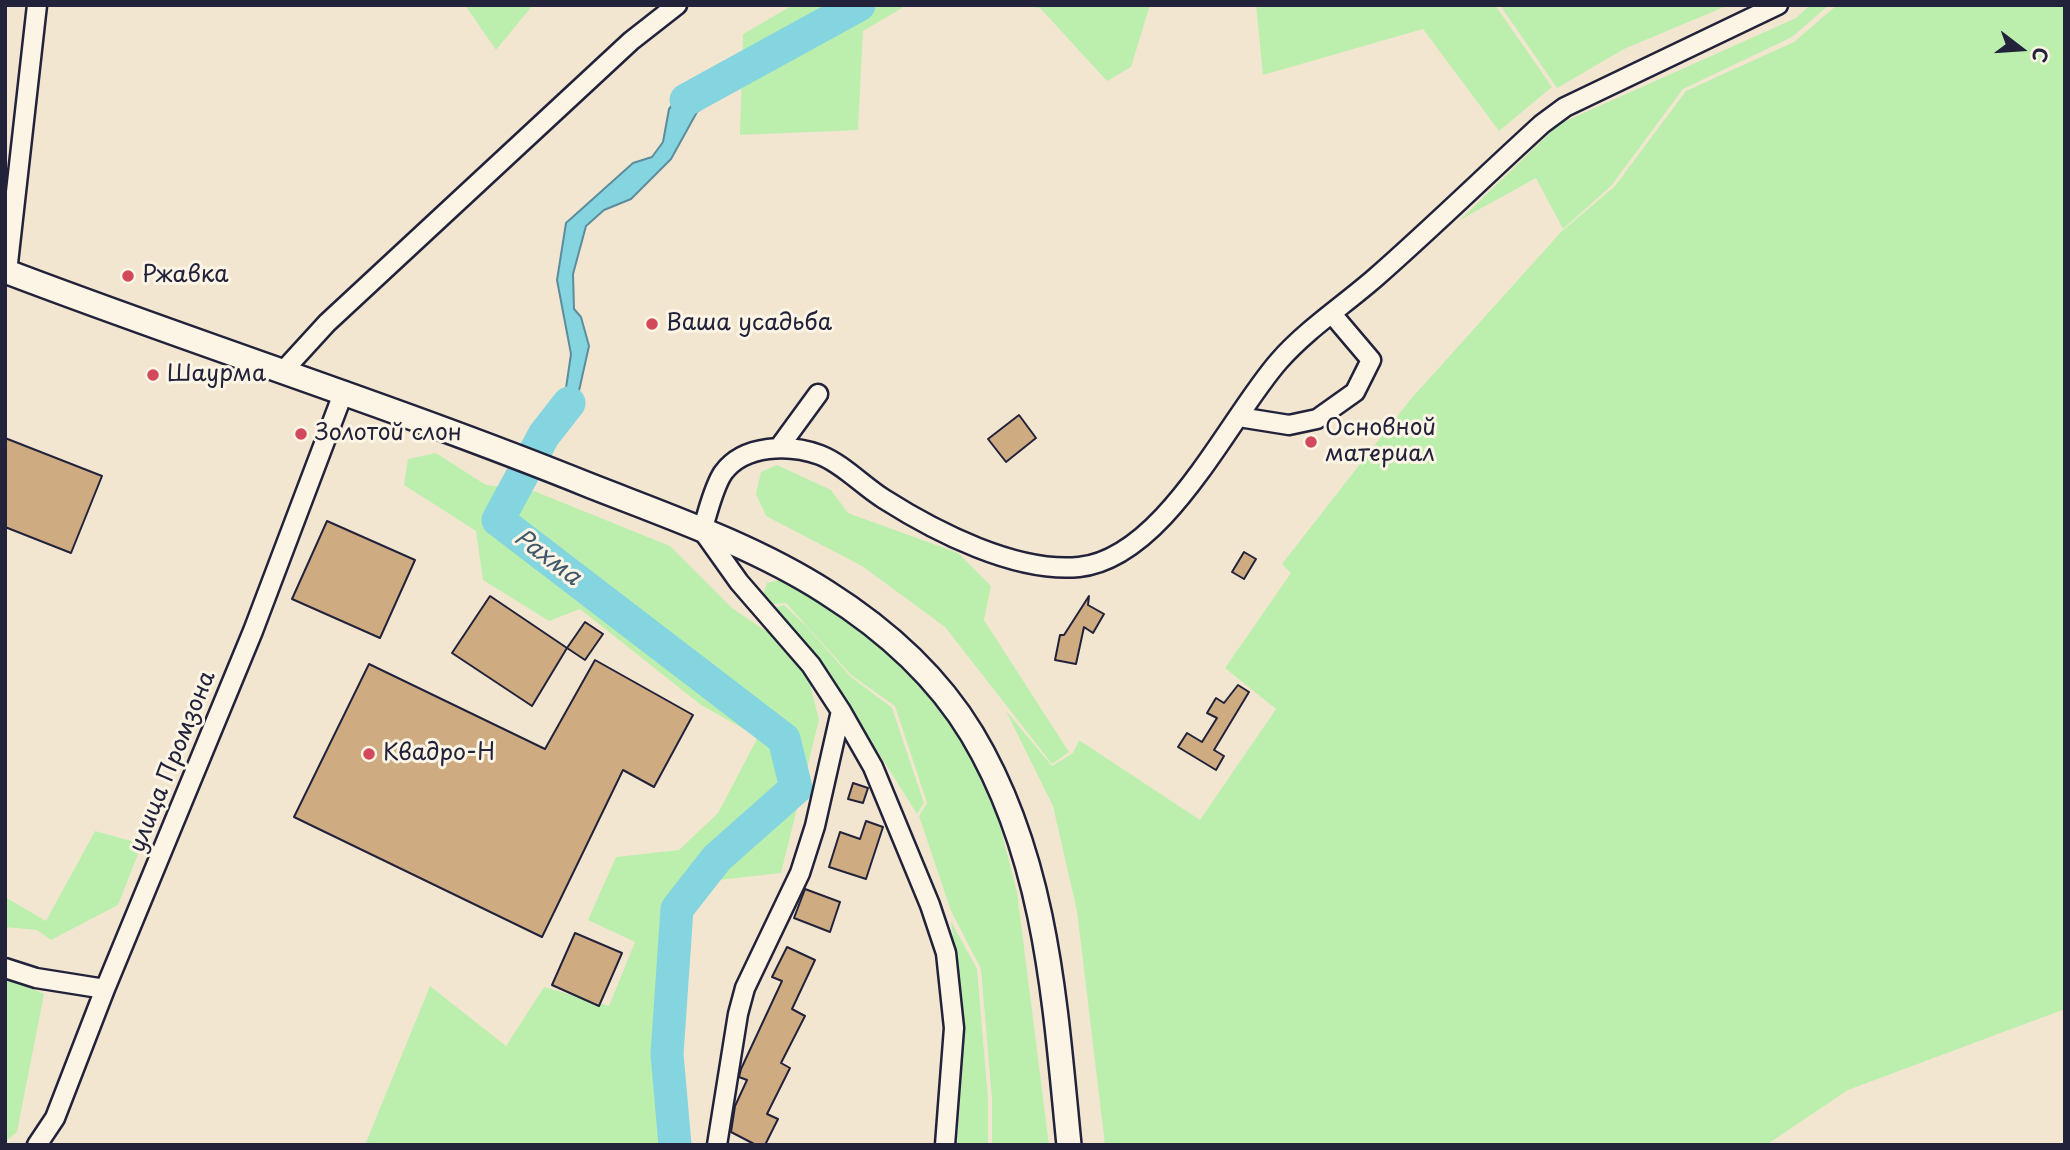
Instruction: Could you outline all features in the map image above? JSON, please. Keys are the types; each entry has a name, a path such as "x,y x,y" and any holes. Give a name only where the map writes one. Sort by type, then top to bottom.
{"main road":[{"path":"6,271 344,391 556,471 702,530 786,569 859,614 897,645 941,688 972,734 1023,847 1041,909 1069,1145"}],"street":[{"path":"6,271 37,5"},
{"path":"284,370 327,323 631,41 677,5"},
{"path":"945,1145 954,1028 946,953 930,905 873,767 841,711 811,665 739,582 702,530 723,474 739,460 780,446 822,456 884,500 944,532 1016,561 1048,567 1082,567 1114,555 1149,531 1191,485 1279,360 1542,124 1565,107 1778,5"},
{"path":"1239,417 1289,425 1317,419 1355,391 1371,360 1332,314"},
{"name":"улица Промзона","path":"37,1145 55,1118 104,989 253,631 344,391"},
{"path":"780,446 818,394"},
{"path":"717,1145 738,1014 745,988 800,873 815,826 841,711"},
{"path":"5,968 36,978 104,989"}],"green space":[{"path":"465,5 533,5 496,50"},
{"path":"793,5 907,5 863,31 858,130 740,135 743,34"},
{"path":"1017,5 1150,5 1131,67 1107,81 1040,8"},
{"path":"1256,5 1495,5 1552,87 1499,131 1423,29 1263,75"},
{"path":"1500,5 1729,5 1624,49 1557,88"},
{"path":"1810,5 1829,5 1792,37 1683,89 1611,186 1563,229 1536,178 1460,220 1559,124 1796,18"},
{"path":"1837,5 2065,5 2065,1009 1848,1090 1766,1145 1105,1145 1077,911 1053,806 1006,711 1052,766 1073,753 1079,740 1200,820 1276,709 1225,668 1291,573 1282,564 1410,400 1561,232 1615,186 1686,91 1794,42"},
{"path":"436,453 486,485 534,491 670,546 732,608 803,656 819,720 781,873 683,884 687,1002 675,1055 692,1145 365,1145 430,986 506,1046 544,987 609,1006 635,942 588,920 616,857 679,850 718,813 758,737 701,705 580,609 549,621 483,580 476,531 404,485 408,459"},
{"path":"777,465 831,490 848,513 958,553 991,586 984,620 1069,752 1052,764 945,627 862,566 766,516 756,494 761,472"},
{"path":"781,580 798,586 865,629 923,682 967,741 995,807 1017,892 1049,1145 992,1145 992,1099 981,969 951,911 919,816 927,803 895,706 851,675 786,603 771,604 763,595 767,583"},
{"path":"784,605 850,676 892,708 924,803 917,814 826,669 773,608"},
{"path":"95,831 142,844 118,905 51,940 37,930 5,927 5,897 46,921"},
{"path":"951,921 977,969 988,1099 988,1145 957,1145 964,1036"},
{"path":"5,977 44,994 17,1132 5,1142"}],"water":[{"path":"717,71 730,85 697,112 671,159 631,199 604,210 586,226 573,274 574,309 581,317 589,346 574,413 555,431 549,443 534,437 565,395 571,354 557,280 566,223 633,163 652,157 663,142 669,109 682,93"}],"building":[{"path":"1019,415 1036,438 1006,462 988,439"},
{"path":"5,438 102,476 71,553 5,527"},
{"path":"327,521 415,560 380,638 292,599"},
{"path":"1244,552 1256,559 1244,579 1232,572"},
{"path":"490,596 567,648 532,706 452,653"},
{"path":"1089,596 1088,605 1104,614 1093,633 1084,627 1076,664 1055,660 1060,635 1064,635"},
{"path":"585,622 603,634 585,660 567,648"},
{"path":"595,660 693,715 654,787 623,770 542,937 294,817 369,664 545,749"},
{"path":"1238,685 1249,692 1214,750 1224,756 1216,770 1178,747 1187,733 1202,742 1217,718 1207,713 1216,698 1224,703"},
{"path":"853,783 868,788 863,803 848,799"},
{"path":"866,821 883,827 866,879 829,867 840,832 860,839"},
{"path":"805,889 840,902 830,932 794,918"},
{"path":"575,933 622,953 599,1006 552,985"},
{"path":"787,947 815,960 792,1009 805,1016 781,1063 790,1068 767,1114 778,1119 765,1145 756,1145 731,1132 735,1106 747,1080 739,1077 782,981 772,977"}],"waterway":[{"name":"Рахма","path":"686,100 859,5"},
{"name":"Рахма","path":"569,403 544,435 498,520 784,739 796,788 717,858 677,909 667,1054 675,1145"}],"place":[{"name":"Ржавка","path":"128,276"},
{"name":"Ваша усадьба","path":"652,324"},
{"name":"Шаурма","path":"153,375"},
{"name":"Золотой слон","path":"301,434"},
{"name":"Основной материал","path":"1311,442"},
{"name":"Квадро-Н","path":"369,754"}]}
